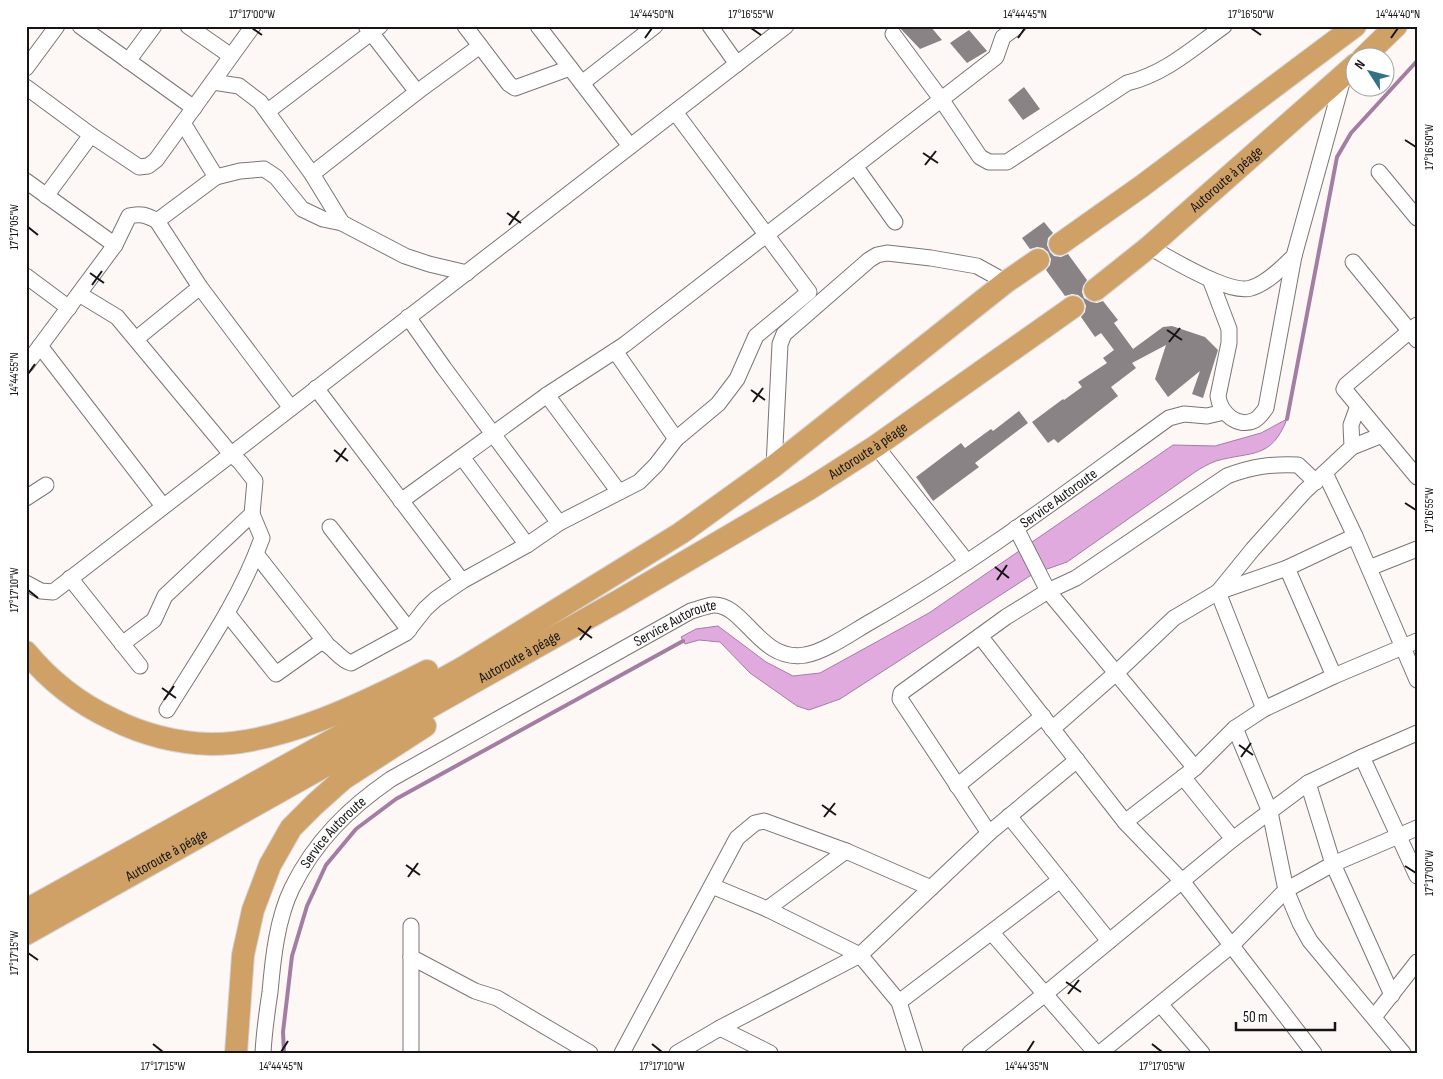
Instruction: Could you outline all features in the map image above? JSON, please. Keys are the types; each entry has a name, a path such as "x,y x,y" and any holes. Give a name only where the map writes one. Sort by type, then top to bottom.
{"highway":[{"path":"1060,244 1142,186 1355,26"},
{"path":"1373,48 1396,26"},
{"name":"Autoroute à péage","path":"1095,290 1149,247 1346,73"},
{"path":"26,910 464,667 681,533 774,466 1006,282 1038,260"},
{"name":"Autoroute à péage","path":"26,934 620,600 809,489 876,446 1073,307"},
{"path":"26,652 36,664 68,693 95,711 132,729 172,740 210,744 237,742 268,736 323,718 373,698 589,590"},
{"path":"236,1053 243,955 253,910 270,865 292,828 343,778 620,600"}],"street":[{"path":"26,68 58,26"},
{"path":"80,26 194,108"},
{"path":"128,61 154,26"},
{"path":"188,26 231,56"},
{"path":"26,87 91,135 139,167 148,166 156,160 253,26"},
{"path":"465,26 509,84 515,88 520,88 570,68"},
{"path":"538,26 630,146"},
{"path":"582,83 655,26"},
{"path":"710,26 737,64"},
{"path":"26,583 41,591 53,592 786,26"},
{"path":"401,501 547,395 615,351 766,235 996,57 1003,37 1018,26"},
{"path":"893,34 941,99 980,157 989,162 1007,162 1127,82 1143,79 1163,70 1224,26"},
{"path":"268,112 373,28 417,92"},
{"path":"312,174 417,92 480,46"},
{"path":"212,82 239,86 268,112 312,174 342,223"},
{"path":"1210,279 1229,329 1229,342 1218,396 1220,407 1233,419 1244,422 1254,420 1266,408 1294,256 1346,82"},
{"path":"256,554 326,643 344,661 351,663 406,633 425,609 462,581 527,545 559,524 639,482 656,465 676,438 718,404 737,379 756,336 809,292 676,112"},
{"path":"183,123 216,177"},
{"path":"46,196 91,135"},
{"path":"855,166 894,222"},
{"path":"157,220 216,177 240,171 264,169 276,177 302,210 342,223 405,256 467,273"},
{"path":"1379,172 1417,218"},
{"path":"26,181 115,245"},
{"path":"26,365 115,245 129,216 138,214 148,215 157,220 200,287 291,408"},
{"path":"1149,247 1210,279 1239,289 1252,288 1270,278 1294,256"},
{"path":"774,466 780,344 784,334 869,260 887,253 931,258 977,266 1006,282"},
{"path":"1352,262 1414,332 1346,385 1344,389 1417,477"},
{"path":"26,276 69,308"},
{"path":"136,339 200,287"},
{"path":"79,294 117,316 255,481 252,514 262,538 256,554 227,613 167,710"},
{"path":"408,317 559,524"},
{"path":"40,346 163,506"},
{"path":"615,351 676,438"},
{"path":"316,388 462,581"},
{"path":"547,395 619,492"},
{"path":"1352,447 1351,425 1358,406"},
{"name":"Service Autoroute","path":"263,1053 273,957 280,924 292,888 326,835 357,804 377,789 400,774 691,611 714,605 725,608 781,654 803,656 815,654 905,602 967,562 1170,418 1184,414 1207,416 1224,412"},
{"path":"1218,592 1253,549 1304,492 1352,447 1382,435"},
{"path":"876,446 967,562"},
{"path":"462,457 527,545"},
{"path":"989,833 900,696 901,693 1006,617 1076,578 1227,476 1270,464 1298,466 1320,477 1355,536 1369,568 1410,644 1417,680"},
{"path":"26,498 46,485"},
{"path":"122,644 154,620 165,596 252,514"},
{"path":"330,527 409,630"},
{"path":"1016,528 1048,592 1116,673 1189,772 1233,839"},
{"path":"1052,729 1116,673 1174,618 1218,592 1287,568 1355,536"},
{"path":"1369,568 1417,549"},
{"path":"1287,568 1334,676"},
{"path":"70,578 140,666"},
{"path":"1218,592 1264,709"},
{"path":"227,613 276,674 315,645 321,642 326,643"},
{"path":"980,636 1125,822 1182,881 1314,1053"},
{"path":"1125,822 1189,772 1235,728 1264,709 1334,676 1410,644"},
{"path":"957,786 1043,716"},
{"path":"1235,728 1270,812 1286,890 1300,923 1310,941 1403,1053"},
{"path":"970,1053 1045,994 1233,839 1308,783 1417,733"},
{"path":"1362,757 1417,876"},
{"path":"677,1053 720,1028 860,955 989,833 1077,760"},
{"path":"1308,783 1333,864 1392,994"},
{"path":"1009,816 1109,941"},
{"path":"622,1053 737,838 755,822 764,821 846,851 931,888"},
{"path":"1100,1053 1161,1005 1232,944 1286,890 1333,864 1417,828"},
{"path":"767,909 846,851"},
{"path":"899,1002 1060,880"},
{"path":"712,886 767,909 860,955 899,1002 915,1053"},
{"path":"411,926 411,1053"},
{"path":"992,933 1096,1053"},
{"path":"411,957 475,991 497,998 590,1053"},
{"path":"1374,1017 1417,962"},
{"path":"1161,1005 1202,1053"},
{"path":"720,1028 770,1053"}],"shaded area":[{"path":"1287,419 1281,432 1267,448 1259,452 1216,461 1200,469 1067,562 1033,574 840,699 809,710 797,706 750,673 720,642 699,640 685,644 681,637 696,629 718,626 766,662 793,676 820,673 929,613 1173,445 1215,446 1261,433"}],"building":[{"path":"898,26 930,26 942,40 920,49"},
{"path":"969,30 987,51 967,63 950,43"},
{"path":"1024,87 1040,109 1023,120 1008,100"},
{"path":"1044,222 1053,233 1048,238 1047,245 1050,252 1054,256 1061,257 1068,254 1087,280 1082,292 1084,298 1097,303 1103,301 1118,320 1114,323 1133,349 1163,327 1172,326 1205,337 1218,350 1203,398 1192,394 1200,371 1168,397 1155,379 1166,345 1132,363 1136,368 1111,387 1118,396 1058,443 1054,439 1048,443 1032,422 1082,387 1078,382 1107,363 1103,358 1114,350 1101,333 1095,337 1081,317 1085,312 1086,306 1083,299 1078,295 1072,294 1065,296 1046,270 1050,265 1051,259 1048,252 1043,248 1037,247 1030,249 1022,238"},
{"path":"1019,411 1028,423 975,463 979,467 933,501 916,477 961,443 965,448 991,429 993,431"}],"waterway":[{"path":"1287,419 1337,157 1351,133 1417,61"},
{"path":"284,1053 283,1032 292,956 307,906 326,865 356,829 396,799 683,641"}]}
